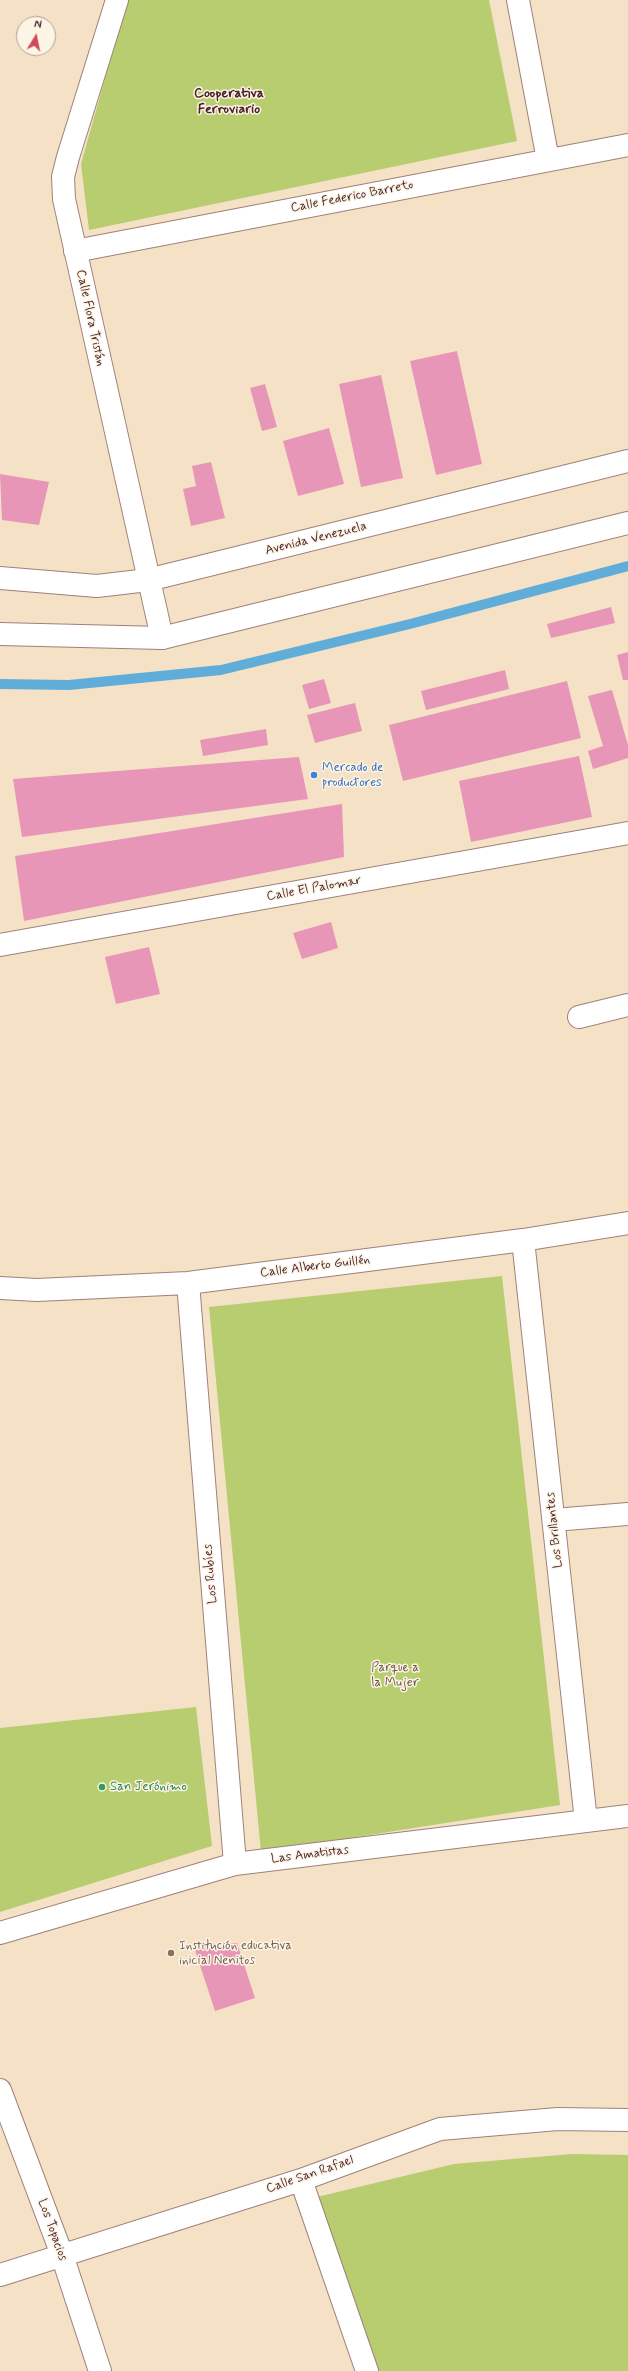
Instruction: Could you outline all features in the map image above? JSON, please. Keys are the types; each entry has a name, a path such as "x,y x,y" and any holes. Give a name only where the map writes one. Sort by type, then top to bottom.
{"street":[{"name":"Calle Flora Tristán","path":"117,0 63,177 64,199 162,638"},
{"path":"518,0 548,160"},
{"name":"Calle Federico Barreto","path":"75,251 628,145"},
{"name":"Avenida Venezuela","path":"0,578 97,586 148,580 628,461"},
{"path":"0,634 162,638 628,523"},
{"name":"Calle El Palomar","path":"0,945 628,833"},
{"path":"579,1017 628,1005"},
{"name":"Calle Alberto Guillén","path":"0,1288 37,1290 188,1283 522,1240 628,1223"},
{"name":"Los Brillantes","path":"522,1240 586,1821"},
{"name":"Los Rubíes","path":"188,1283 235,1864"},
{"path":"554,1520 628,1514"},
{"name":"Las Amatistas","path":"0,1933 235,1864 628,1816"},
{"name":"Los Topacios","path":"0,2090 62,2255 100,2371"},
{"name":"Calle San Rafael","path":"0,2275 301,2180 440,2129 558,2119 628,2120"},
{"path":"301,2180 367,2371"}],"green space":[{"path":"127,0 489,0 517,141 89,230 81,164"},
{"name":"Parque a la Mujer","path":"502,1276 560,1805 261,1852 209,1307"},
{"name":"San Jerónimo","path":"196,1707 212,1846 0,1912 0,1728"},
{"path":"572,2154 628,2155 628,2371 379,2371 317,2197 454,2164"}],"building":[{"path":"457,351 482,464 436,475 410,361"},
{"path":"381,375 403,478 361,487 339,384"},
{"path":"265,384 277,427 262,431 250,388"},
{"path":"329,428 344,484 298,496 283,441"},
{"path":"211,462 225,518 191,526 183,489 196,486 192,466"},
{"path":"0,474 49,482 39,525 2,520"},
{"path":"611,607 615,623 551,638 547,624"},
{"path":"628,652 628,680 623,680 617,655"},
{"path":"505,670 509,689 426,710 421,691"},
{"path":"324,679 331,703 309,709 302,685"},
{"path":"567,681 581,738 403,781 389,725"},
{"path":"612,690 628,745 628,758 593,769 588,751 603,746 588,696"},
{"path":"355,703 362,731 315,743 307,715"},
{"path":"266,729 268,745 203,756 200,740"},
{"path":"579,756 592,817 471,842 459,781"},
{"path":"299,757 308,799 22,837 13,779"},
{"path":"342,804 344,857 24,921 15,856"},
{"path":"331,922 338,948 302,959 293,933"},
{"path":"149,947 160,994 116,1004 105,957"},
{"path":"237,1943 255,1998 215,2011 193,1944"}],"waterway":[{"path":"0,684 69,685 221,670 410,624 628,566"}],"place":[{"name":"Mercado de productores","path":"314,775"},
{"name":"San Jerónimo","path":"102,1787"},
{"name":"Institución educativa inicial Nenitos","path":"171,1953"}],"district":[{"name":"Cooperativa Ferroviario","path":"229,102"}]}
